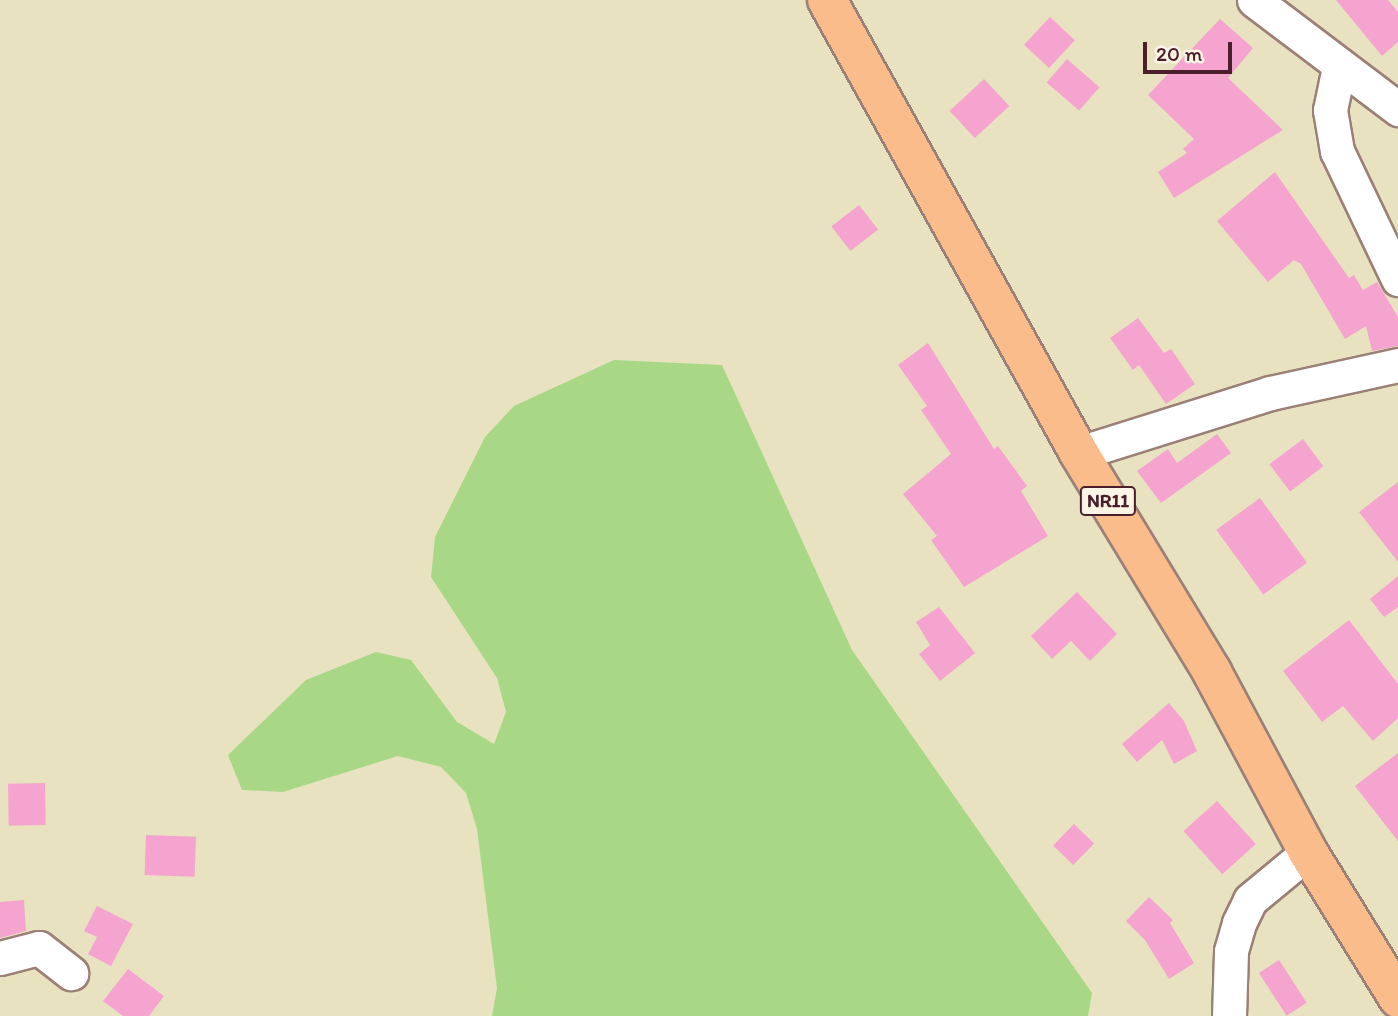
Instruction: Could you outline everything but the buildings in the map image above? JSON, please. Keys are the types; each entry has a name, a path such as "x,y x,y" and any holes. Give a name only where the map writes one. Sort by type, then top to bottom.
{"highway":[{"name":"NR11","path":"828,0 1079,453 1212,672 1308,852 1398,998"}],"street":[{"path":"1254,0 1339,67 1398,109"},
{"path":"1339,67 1331,110 1337,151 1398,279"},
{"path":"1079,453 1269,393 1398,365"},
{"path":"1229,1016 1231,951 1239,923 1250,900 1308,852"},
{"path":"0,958 39,948 71,973"}],"green space":[{"path":"614,360 722,365 852,650 1092,993 1088,1016 492,1016 497,988 477,829 466,793 441,767 398,756 283,792 242,790 228,755 306,680 376,652 411,660 457,722 494,744 506,712 497,678 431,577 435,537 485,437 514,406"}]}
